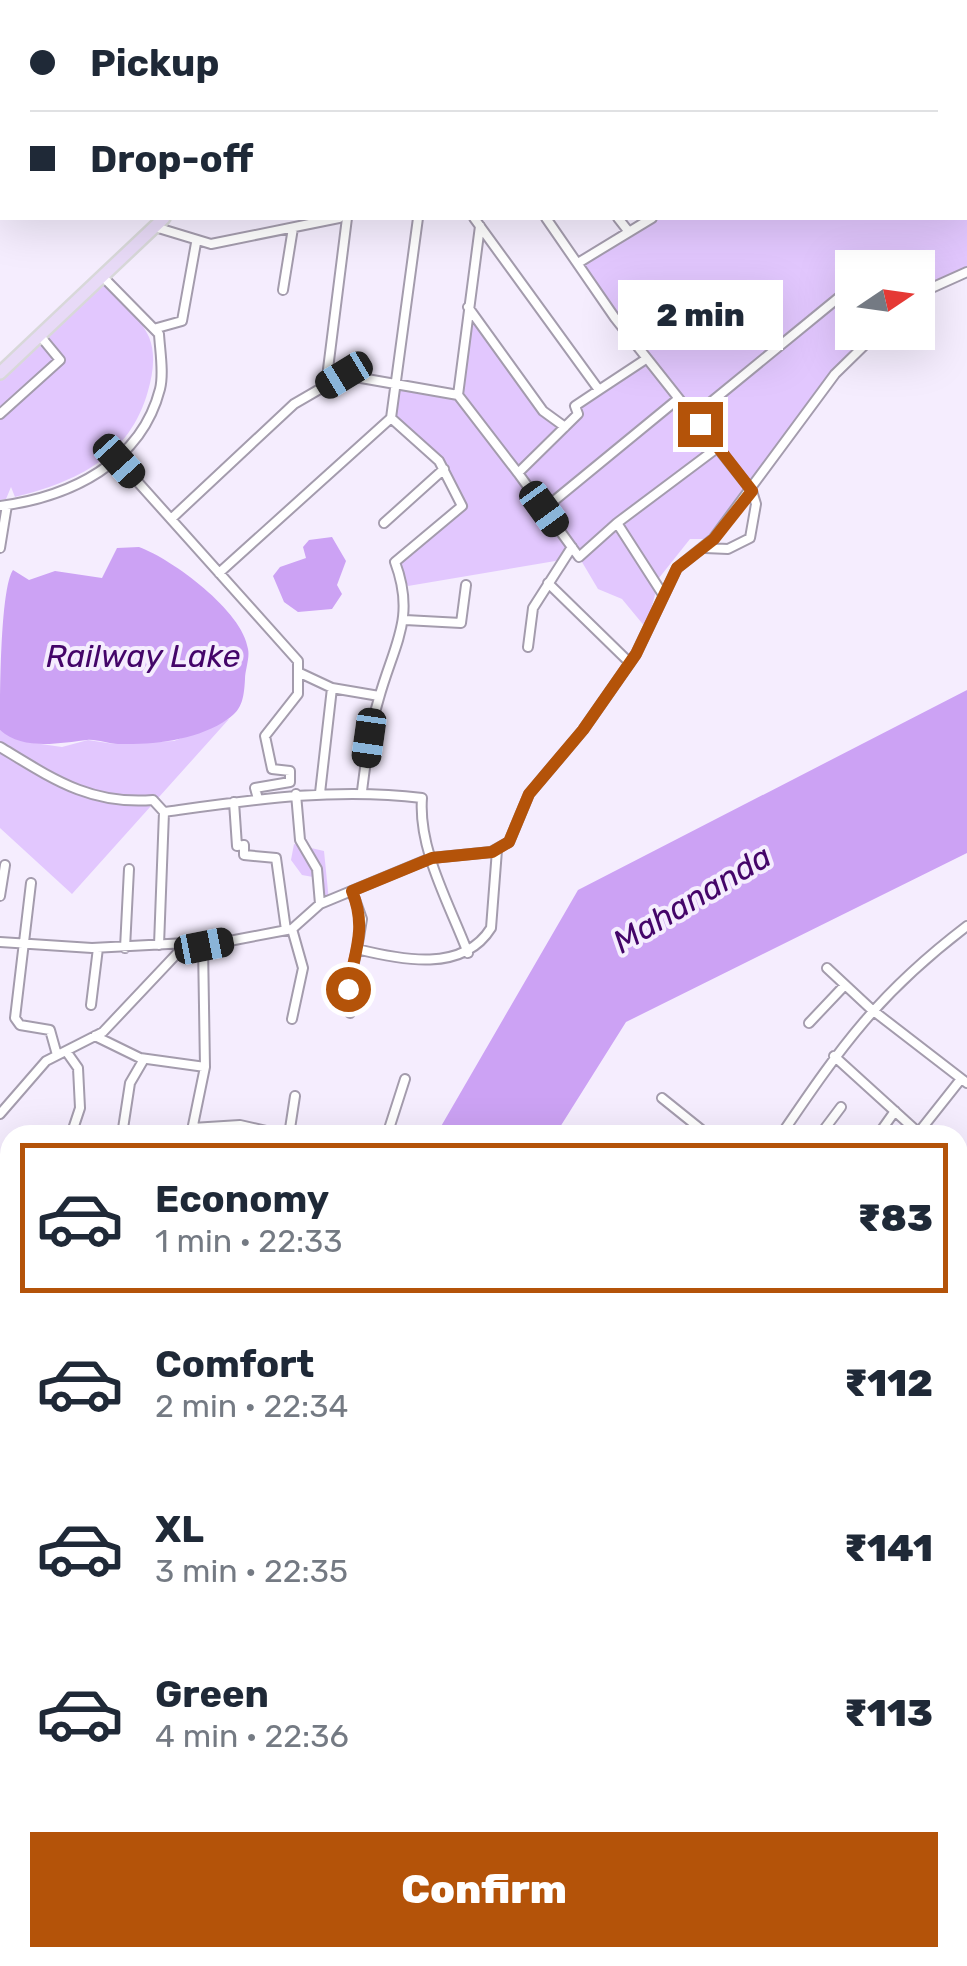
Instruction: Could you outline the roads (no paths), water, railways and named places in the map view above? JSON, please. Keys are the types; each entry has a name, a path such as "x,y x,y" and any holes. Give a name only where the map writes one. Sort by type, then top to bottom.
{"main road":[{"path":"0,373 160,222"}],"street":[{"path":"160,222 196,242 330,220"},
{"path":"324,387 348,220"},
{"path":"219,573 390,418 418,220"},
{"path":"547,220 646,359 752,491 756,504 750,538 728,549 700,549"},
{"path":"619,220 628,232"},
{"path":"578,263 649,220"},
{"path":"458,395 477,222"},
{"path":"477,222 599,390"},
{"path":"283,290 292,228"},
{"path":"156,328 175,326 182,321 196,242"},
{"path":"935,286 967,272"},
{"path":"0,548 4,506 49,496 119,461 151,412 161,386 156,328 104,278"},
{"path":"694,416 835,301"},
{"path":"468,307 543,410 565,426"},
{"path":"0,414 60,360 40,338"},
{"path":"0,942 98,948 187,943 204,946 289,930 320,904 432,858 497,850 509,842 529,794 630,663 677,568 714,539 834,374 859,350"},
{"path":"518,473 578,414 576,406 646,359"},
{"path":"328,369 458,395 580,557 616,523 717,448"},
{"path":"171,519 294,404 344,375"},
{"path":"544,509 678,399"},
{"path":"362,790 379,696 406,620 404,588 394,562 462,506 444,469 390,418"},
{"path":"119,461 298,661 300,674 294,705 265,736 272,769 290,771 290,782 255,788 258,799"},
{"path":"384,524 444,469"},
{"path":"616,523 662,593"},
{"path":"528,647 533,608 572,547"},
{"path":"548,583 630,663"},
{"path":"406,620 461,623 466,586"},
{"path":"300,674 332,688 379,696"},
{"path":"320,793 332,688"},
{"path":"0,747 85,794 108,802 153,800 164,812 159,945"},
{"path":"164,812 296,794 362,790 422,798 420,816 432,858 468,953"},
{"path":"296,794 300,840 317,869 320,904"},
{"path":"234,802 237,846 244,845 244,855 276,858 289,930 303,968 292,1019"},
{"path":"357,949 408,959 468,953 492,921 497,850"},
{"path":"0,896 6,865"},
{"path":"125,948 129,869"},
{"path":"31,883 16,1022 50,1030 56,1055"},
{"path":"350,1013 348,989 362,919 352,891"},
{"path":"788,1125 871,1009 910,970 967,926"},
{"path":"0,1114 46,1061 96,1036 187,943"},
{"path":"193,1125 205,1067 204,946"},
{"path":"91,1005 98,948"},
{"path":"827,968 871,1009 964,1081 927,1125"},
{"path":"808,1022 845,985"},
{"path":"96,1036 144,1059 205,1067"},
{"path":"66,1051 78,1068 80,1108 74,1125"},
{"path":"834,1056 910,1125"},
{"path":"124,1125 130,1084 144,1059"},
{"path":"390,1125 405,1080"},
{"path":"289,1125 296,1096"},
{"path":"662,1098 696,1125"},
{"path":"828,1125 841,1107"},
{"path":"885,1125 895,1111"}],"water":[{"path":"332,537 346,561 337,585 342,594 332,609 298,612 284,602 273,576 280,567 306,558 303,547 309,540"},
{"name":"Railway Lake","path":"139,547 204,588 243,634 248,656 237,711 216,726 175,740 54,744 9,737 0,730 1,670 5,599 13,570 29,580 55,571 102,578 117,548"},
{"name":"Mahananda","path":"967,690 967,853 626,1022 561,1125 442,1125 578,890"}]}
